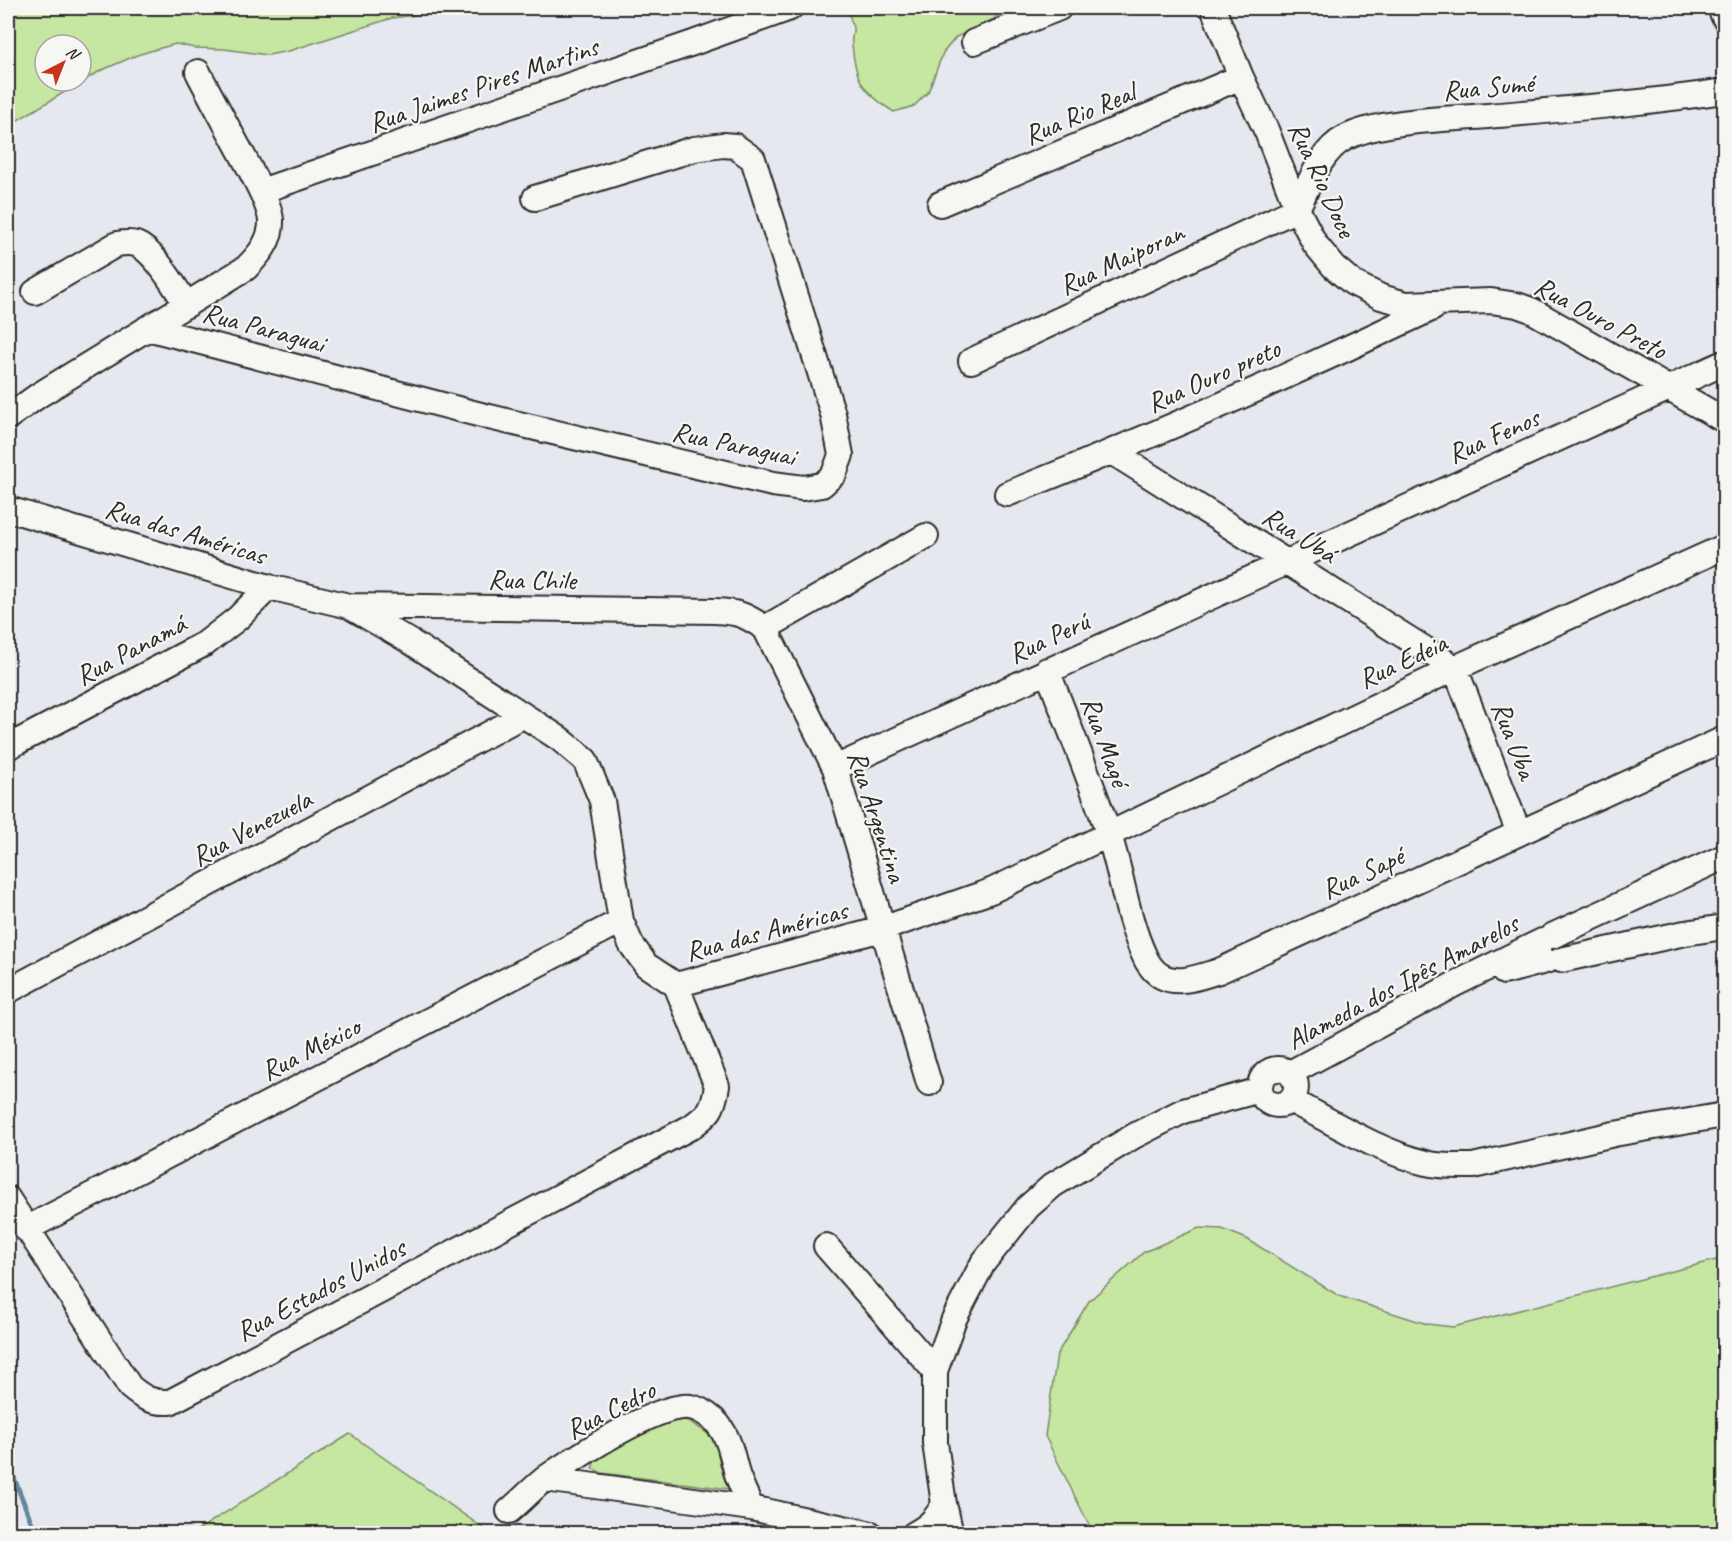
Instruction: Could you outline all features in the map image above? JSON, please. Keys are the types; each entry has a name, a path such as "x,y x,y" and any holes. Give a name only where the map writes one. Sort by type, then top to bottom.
{"street":[{"name":"Rua Jaimes Pires Martins","path":"261,191 790,8"},
{"path":"974,42 1059,8"},
{"name":"Rua Rio Doce","path":"1213,8 1241,77 1267,132 1297,209 1315,244 1334,267 1353,283 1381,297 1406,304 1440,304"},
{"path":"1720,8 1725,17"},
{"path":"8,417 39,395 246,268 260,254 268,236 271,221 261,191 198,72"},
{"name":"Rua Rio Real","path":"940,204 1241,77"},
{"name":"Rua Sumé","path":"1297,209 1320,164 1330,150 1344,138 1367,129 1426,121 1659,101 1725,92"},
{"name":"Rua Paraguai","path":"147,328 485,416 773,484 803,488 822,485 834,474 841,455 833,414 753,159 735,146 723,145 694,149 535,198"},
{"name":"Rua Maiporan","path":"971,361 1297,209"},
{"path":"35,292 117,244 128,242 136,244 154,259 187,305"},
{"name":"Rua Ouro Preto","path":"1440,304 1491,301 1518,305 1540,315 1725,420"},
{"name":"Rua Ouro preto","path":"1007,494 1112,452 1326,359 1440,304"},
{"name":"Rua Fenos","path":"1287,561 1725,363"},
{"name":"Rua Ubá","path":"1112,452 1455,668"},
{"name":"Rua das Américas","path":"8,509 269,587 349,606 411,642 573,749 585,760 602,801 621,921 631,944 646,965 676,985 882,930 991,891 1109,834"},
{"path":"765,628 926,536"},
{"name":"Rua Edeia","path":"1109,834 1455,668 1725,547"},
{"name":"Rua Perú","path":"836,768 1287,561"},
{"name":"Rua Panamá","path":"8,747 206,643 238,618 269,587"},
{"name":"Rua Chile","path":"349,606 737,612 765,628"},
{"name":"Rua Argentina","path":"765,628 836,768 929,1083"},
{"name":"Rua Uba","path":"1455,668 1519,833"},
{"name":"Rua Magé","path":"1047,670 1109,834"},
{"name":"Rua Venezuela","path":"8,991 522,716"},
{"name":"Rua Sapé","path":"1109,834 1132,924 1144,957 1162,977 1176,980 1192,979 1219,971 1725,739"},
{"name":"Alameda dos Ipês Amarelos","path":"1290,1073 1455,984 1550,950 1725,857"},
{"name":"Rua México","path":"26,1229 621,921"},
{"path":"1550,950 1725,927"},
{"name":"Rua Estados Unidos","path":"8,1199 130,1387 142,1397 156,1403 170,1402 690,1127 707,1115 714,1101 717,1086 676,985"},
{"name":"Alameda dos Ipês Amarelos","path":"1260,1090 1260,1083 1269,1071 1283,1069 1290,1073 1296,1087 1290,1100"},
{"path":"951,1533 944,1504 935,1443 935,1371 954,1319 983,1263 1028,1207 1053,1185 1134,1136 1183,1110 1260,1090 1269,1102 1276,1105 1290,1100 1392,1152 1427,1163 1473,1166 1614,1134 1725,1115"},
{"path":"826,1246 935,1371"},
{"name":"Rua Cedro","path":"509,1511 545,1479 604,1442 658,1413 691,1407 713,1419 724,1432 730,1445 738,1477 751,1508"},
{"name":"Rua Cedro","path":"545,1479 751,1508 872,1533"},
{"path":"914,1533 927,1527 936,1518 944,1504"}],"green space":[{"path":"8,8 449,8 431,13 392,18 289,51 268,55 176,44 137,55 93,75 93,33 33,33 33,93 63,93 8,126"},
{"path":"632,8 669,8 657,15 636,14"},
{"path":"846,8 1007,8 994,19 956,37 943,53 928,92 914,106 894,112 868,92 858,76 853,56 852,24"},
{"path":"1199,1228 1222,1229 1247,1239 1339,1296 1427,1324 1453,1327 1724,1258 1724,1533 1093,1533 1045,1436 1057,1354 1089,1301 1144,1252"},
{"path":"684,1420 699,1428 714,1442 723,1477 729,1489 602,1473 592,1468 595,1461 603,1455 662,1423"},
{"path":"350,1434 490,1533 193,1533"}],"waterway":[{"path":"8,1463 33,1526 33,1534"}]}
